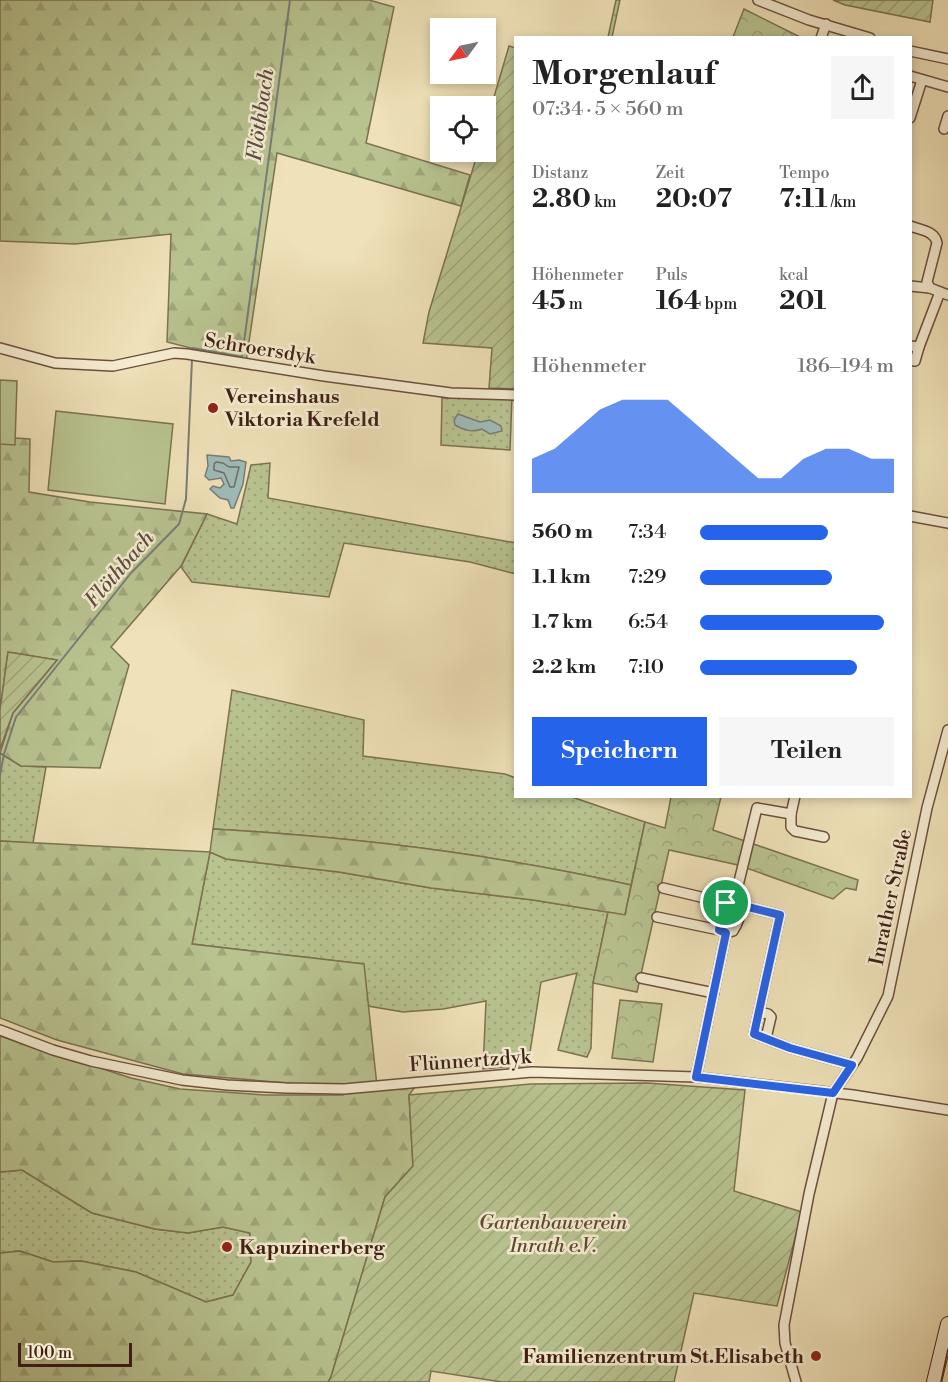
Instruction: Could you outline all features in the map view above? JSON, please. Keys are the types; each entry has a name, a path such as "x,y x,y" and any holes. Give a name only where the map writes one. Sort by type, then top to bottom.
{"street":[{"path":"758,0 809,20 864,36"},
{"path":"822,36 826,24"},
{"path":"912,51 948,59"},
{"path":"912,77 948,87"},
{"path":"912,112 922,80"},
{"path":"944,129 948,116"},
{"path":"912,227 932,233 936,237 937,243 927,282 930,288"},
{"path":"912,286 930,288 944,293 915,347 915,361 912,360"},
{"name":"Schroersdyk","path":"0,348 55,363 113,366 144,358 180,354 451,393 514,395"},
{"path":"912,516 948,523"},
{"name":"Inrather Straße","path":"796,1382 784,1343 784,1314 809,1194 833,1093 852,1065 888,996 927,808 948,729"},
{"path":"657,917 722,932 733,931 738,924 734,903 759,798"},
{"path":"795,798 791,827 795,831 824,837"},
{"path":"757,808 791,814"},
{"path":"663,888 780,915 754,1034 790,1048 852,1065"},
{"path":"696,1077 714,993 723,908 734,903"},
{"path":"641,978 714,993"},
{"name":"Flünnertzdyk","path":"0,1030 53,1050 126,1069 182,1080 227,1085 286,1089 344,1089 532,1072 696,1077 833,1093 948,1110"},
{"path":"934,1382 948,1324"}],"green space":[{"path":"0,0 369,0 394,7 366,143 470,175 461,206 277,153 246,362 167,342 171,234 75,244 0,241"},
{"path":"616,0 620,0 612,36 608,36"},
{"path":"833,0 933,0 930,22 845,5"},
{"path":"744,9 798,36 733,36"},
{"path":"509,46 514,47 514,389 489,388 492,348 423,343 429,312 475,162 496,162 494,96"},
{"path":"0,380 17,381 15,445 0,444"},
{"path":"512,397 510,450 441,445 442,398"},
{"path":"56,411 173,424 165,504 48,490"},
{"path":"0,437 30,439 29,492 90,502 207,514 181,566 111,647 129,665 100,768 21,766 0,753 13,713 57,660 8,652 0,710"},
{"path":"270,463 268,498 514,543 514,573 470,562 344,543 329,597 192,582 181,567 207,514 237,524 251,465"},
{"path":"8,652 57,660 13,713 0,749 0,710"},
{"path":"232,690 364,720 363,756 505,774 514,777 514,798 575,798 645,822 631,885 528,864 423,848 213,829"},
{"path":"0,753 21,766 46,767 33,843 0,841"},
{"path":"671,798 721,798 713,830 858,880 856,890 846,888 833,899 738,865 669,850 637,992 593,983 608,912 625,915 645,822 665,828"},
{"path":"213,829 265,832 423,848 528,864 631,885 625,915 533,900 431,888 339,872 226,859 210,852"},
{"path":"0,841 210,852 192,944 364,964 377,1086 345,1088 183,1074 57,1040 0,1018"},
{"path":"210,852 226,859 339,872 431,888 533,900 608,912 593,983 591,1048 587,1057 558,1050 577,973 541,982 528,1065 483,1069 486,1001 443,1009 403,1012 368,1006 363,964 192,944"},
{"path":"727,907 736,908 733,929 723,926"},
{"path":"620,1000 662,1004 653,1062 612,1058"},
{"path":"0,1036 131,1078 180,1089 265,1095 343,1095 344,1089 415,1087 409,1095 413,1166 385,1197 328,1382 0,1382 0,1253 20,1251 53,1262 81,1261 136,1272 206,1302 233,1295 251,1262 250,1233 223,1227 188,1233 155,1229 92,1213 22,1170 0,1172"},
{"name":"Gartenbauverein Inrath e.V.","path":"647,1083 745,1090 734,1191 802,1212 777,1306 694,1293 674,1382 502,1382 431,1371 429,1382 328,1382 385,1197 413,1166 409,1095 531,1084"},
{"path":"22,1170 92,1213 155,1229 188,1233 223,1227 250,1233 251,1262 233,1295 206,1302 136,1272 81,1261 53,1262 20,1251 0,1253 0,1172"}],"water":[{"path":"458,414 480,422 490,420 501,426 502,431 490,434 482,429 471,431 462,428 455,425 454,420"},
{"path":"207,455 229,457 231,461 246,462 243,484 234,508 231,508 228,500 220,498 210,489 213,486 220,488 224,484 221,478 209,480 205,476 208,466"}],"waterway":[{"name":"Flöthbach","path":"193,352 193,348 242,357 290,0"},
{"name":"Flöthbach","path":"0,775 16,717 131,573 179,524 186,499 192,359"}],"tram line":[{"path":"941,1382 948,1349"}],"place":[{"name":"Vereinshaus Viktoria Krefeld","path":"213,408"},
{"name":"Kapuzinerberg","path":"227,1247"},
{"name":"Familienzentrum St.Elisabeth","path":"816,1356"}],"route":[{"path":"734,902 780,915 754,1034 790,1048 852,1065 833,1093 696,1077 726,933 719,930 726,903 734,902"}]}
